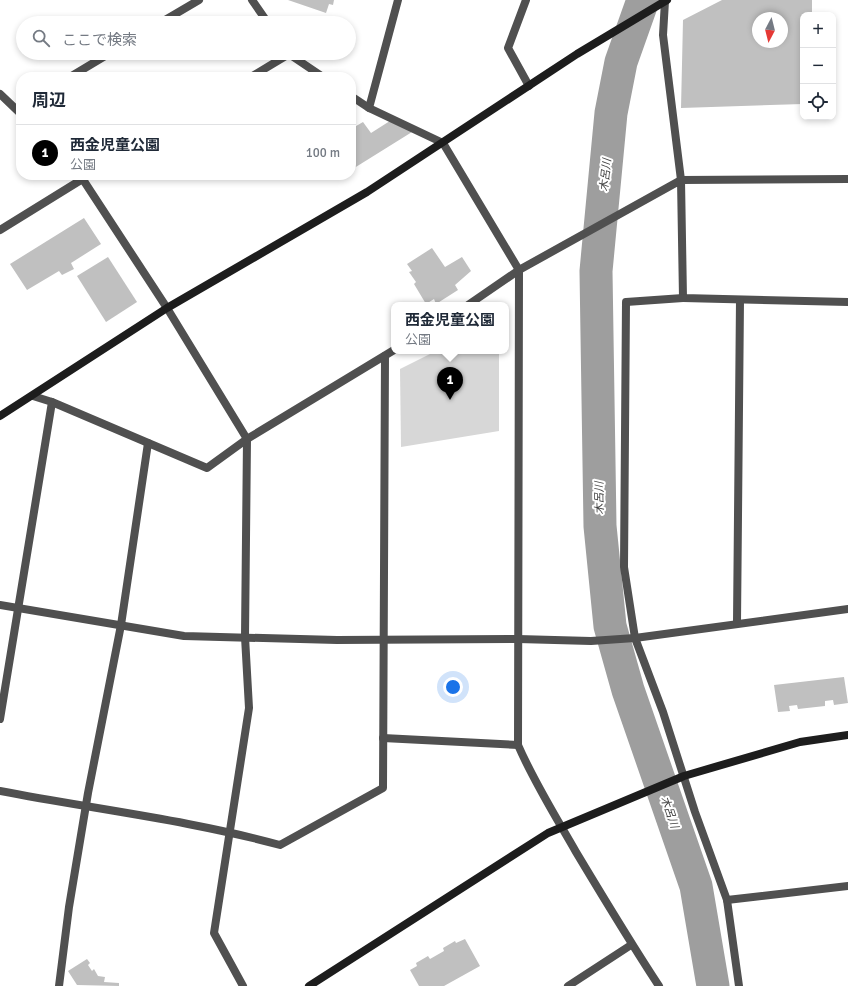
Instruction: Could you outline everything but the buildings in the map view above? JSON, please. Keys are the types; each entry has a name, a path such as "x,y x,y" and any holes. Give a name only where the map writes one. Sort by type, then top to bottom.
{"street":[{"path":"172,16 199,0"},
{"path":"252,0 263,16"},
{"path":"369,108 398,0"},
{"path":"526,0 508,48 529,86"},
{"path":"0,416 167,308 367,192 577,54 666,1"},
{"path":"666,1 663,35 681,180 683,298"},
{"path":"78,72 98,60"},
{"path":"259,72 278,60"},
{"path":"297,60 315,72"},
{"path":"0,94 16,107"},
{"path":"356,99 369,108 443,143 519,270 518,745 528,769 631,945 659,986"},
{"path":"0,230 78,180"},
{"path":"87,180 247,439 246,636 249,708 214,933 243,986"},
{"path":"472,302 519,270 681,180 848,180"},
{"path":"738,986 727,900 695,812 663,712 635,638 624,568 626,302 683,298 848,302"},
{"path":"737,623 740,300"},
{"path":"33,396 52,402 207,468 247,439 391,352"},
{"path":"0,791 86,808 229,831 280,845 383,788 385,640 385,356"},
{"path":"0,719 52,402"},
{"path":"59,986 69,907 86,808 121,625 148,442"},
{"path":"0,605 184,636 246,636 385,640 518,639 591,641 635,638 848,609"},
{"path":"309,986 548,833 684,776 800,742 848,735"},
{"path":"383,738 518,745"},
{"path":"727,900 848,886"},
{"path":"568,986 631,945"}],"shaded area":[{"path":"430,354 499,354 499,431 401,447 400,369"}],"waterway":[{"name":"木呂川","path":"643,0 621,62 611,113 596,271 600,526 610,626 628,690 696,886 713,986"}],"place":[{"name":"西金児童公園","path":"450,400"}]}
